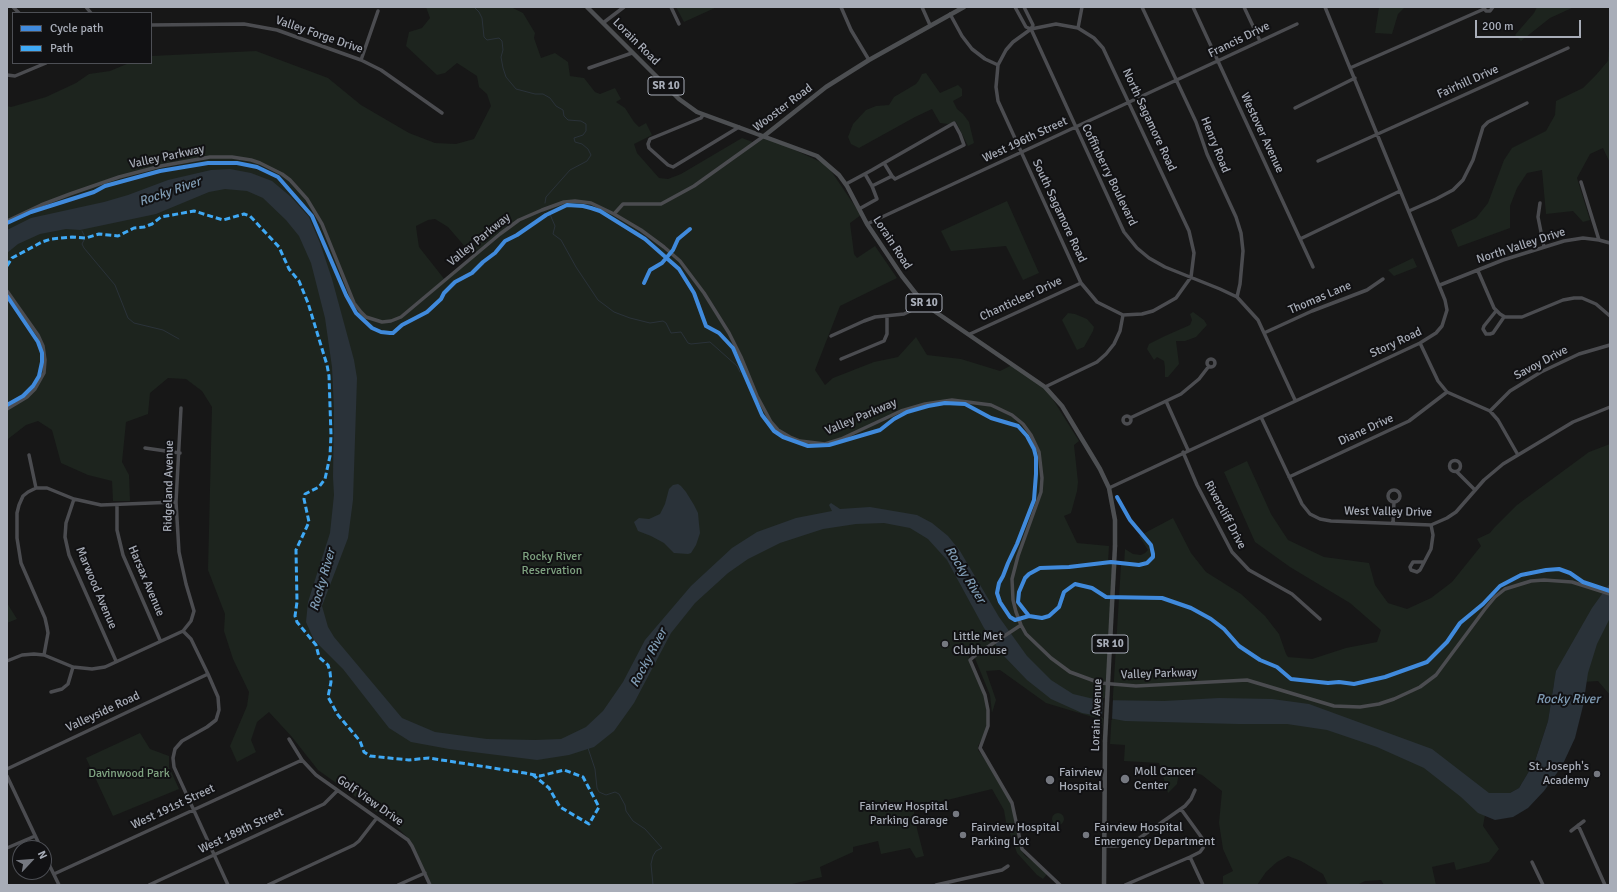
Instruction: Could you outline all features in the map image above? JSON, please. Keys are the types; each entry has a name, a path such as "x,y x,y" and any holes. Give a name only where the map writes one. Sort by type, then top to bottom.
{"main road":[{"name":"Lorain Road","path":"587,7 679,99 703,115 817,156 831,167 846,184 867,224 908,284 924,304 970,334 1045,387 1062,406 1100,469 1109,488 1115,520 1115,546"},
{"name":"Wooster Road","path":"764,136 826,87 869,60 964,7"},
{"name":"Lorain Avenue","path":"1104,885 1105,741 1115,546"}],"street":[{"path":"603,23 624,7"},
{"path":"671,7 679,24"},
{"path":"840,7 851,30 869,60"},
{"path":"922,7 930,25"},
{"name":"Coffinberry Boulevard","path":"1015,7 1026,27 1031,29"},
{"name":"Coffinberry Boulevard","path":"1024,7 1033,25 1031,29 1075,128 1124,232 1137,248 1149,258 1165,267 1237,297 1258,320 1295,400"},
{"path":"1078,28 1082,7"},
{"name":"Henry Road","path":"1142,7 1196,122 1207,154 1236,217 1241,233 1243,251 1240,284 1237,297"},
{"name":"Westover Avenue","path":"1193,7 1313,267"},
{"path":"1244,7 1260,40"},
{"name":"Story Road","path":"1109,488 1183,452 1420,343 1436,333 1442,326 1447,310 1440,285 1408,211 1325,7"},
{"path":"1350,68 1484,8 1490,11 1493,7"},
{"path":"361,60 378,11"},
{"path":"950,14 962,36 972,49 985,59 998,65"},
{"name":"Valley Forge Drive","path":"152,25 244,24 277,30 361,60 381,70 442,113"},
{"name":"North Sagamore Road","path":"1031,29 1056,24 1078,28 1094,38 1103,48 1130,102 1189,230 1194,254 1191,277"},
{"name":"Francis Drive","path":"1190,74 1297,24"},
{"name":"South Sagamore Road","path":"1031,29 1013,42 1006,50 998,65 996,87 998,101 1081,283 1097,302 1123,315"},
{"name":"Fairhill Drive","path":"1318,161 1568,48"},
{"path":"589,68 632,53"},
{"path":"7,75 15,76 44,64"},
{"name":"West 196th Street","path":"867,224 1190,74"},
{"path":"1295,108 1355,78"},
{"path":"1408,211 1436,200 1453,190 1463,180 1473,160 1483,127 1488,122 1527,104"},
{"path":"703,115 701,118 650,139 648,144 649,148 668,165 673,167 739,127"},
{"path":"846,184 954,123 964,145 895,179 884,163"},
{"name":"Wooster Road","path":"614,214 623,204 661,204 694,186 764,136"},
{"name":"Valley Parkway","path":"7,220 70,194 119,177 161,166 210,158 232,157 256,161 282,174 290,180 307,199 322,224 354,303 366,317 382,322 391,321 401,317 500,234 519,220 564,202 575,201 591,203 614,214 658,243 680,261 692,276 729,333 741,357 757,396 771,422 778,430 790,437 800,442 825,444 842,439 901,411 925,404 952,400 991,405 1012,416 1023,424 1031,435 1039,452 1042,478 1041,492 1018,556 1012,579 1013,600 1016,612 1021,625 1031,640 1051,658 1070,672 1100,683 1136,686 1247,680 1334,706 1360,706 1394,699 1420,687 1436,674 1485,609 1495,597 1505,589 1530,581 1544,580 1572,582 1610,594"},
{"path":"859,209 877,199 865,174"},
{"path":"872,186 892,176"},
{"path":"1581,182 1599,240"},
{"path":"1300,239 1400,191"},
{"path":"1540,203 1538,217 1544,247"},
{"name":"North Valley Drive","path":"1440,285 1544,247 1573,239 1583,238 1610,243"},
{"path":"1478,271 1490,301 1496,310 1504,317 1522,317 1563,300 1574,298 1582,298 1596,304 1610,316"},
{"path":"1045,387 1097,362 1106,354 1117,337 1123,315 1142,314 1166,305 1176,298 1191,277"},
{"name":"Thomas Lane","path":"1264,333 1312,311 1367,290 1383,279"},
{"name":"Chanticleer Drive","path":"970,334 1081,283"},
{"path":"7,291 38,335 43,346 45,360 44,373 35,389 27,398 7,409"},
{"path":"831,336 875,317 887,317 904,314 924,304"},
{"path":"1496,310 1484,326 1483,329 1486,334 1488,335 1493,333 1504,317"},
{"path":"841,359 884,341 887,334 887,317"},
{"path":"1420,343 1438,381 1447,392 1490,411 1498,420 1518,455"},
{"name":"Savoy Drive","path":"1490,411 1510,391 1541,372 1579,354 1610,345"},
{"path":"1130,418 1191,387 1209,366"},
{"name":"Diane Drive","path":"1289,477 1409,421 1447,392"},
{"path":"1166,401 1188,450"},
{"name":"West Valley Drive","path":"1261,417 1302,504 1310,514 1320,519 1432,525 1456,512 1496,469 1573,422 1610,407"},
{"name":"Ridgeland Avenue","path":"181,408 180,453 176,502 179,552 194,611 192,621 183,631"},
{"path":"145,448 180,453"},
{"name":"Rivercliff Drive","path":"1183,452 1224,539 1239,561 1258,576 1292,594 1320,619"},
{"path":"29,455 36,488"},
{"path":"1457,472 1475,490"},
{"path":"44,655 48,627 21,563 17,538 18,505 23,496 36,488 47,488 74,499 92,504 117,505 176,502"},
{"name":"Marwood Avenue","path":"74,499 66,523 65,537 69,555 116,661"},
{"path":"1393,523 1394,502"},
{"name":"Harsax Avenue","path":"117,505 118,530 123,555 160,640"},
{"path":"1424,562 1431,550 1432,525"},
{"path":"1021,625 970,660 984,695 988,710 988,726 980,748 1012,803 1022,849 1060,885"},
{"path":"7,661 22,655 34,654 44,655 73,667 92,669 106,667 160,640 183,631 191,639 218,697 219,710 216,720 207,728 182,741 176,748 173,758 174,767 228,885"},
{"path":"51,692 62,689 68,684 73,667"},
{"name":"Valleyside Road","path":"7,769 208,674"},
{"name":"Golf View Drive","path":"289,739 302,760 316,775 376,819 408,840 430,885"},
{"name":"West 191st Street","path":"54,874 302,760"},
{"path":"7,776 8,782 37,840"},
{"path":"1104,846 1131,844 1181,809 1191,799 1195,790"},
{"name":"West 189th Street","path":"149,885 324,804 337,791"},
{"path":"1125,885 1190,857 1200,852 1203,848 1204,842 1181,809"},
{"path":"268,885 354,845 359,841 376,819"},
{"path":"1571,831 1584,821"},
{"path":"1578,826 1605,885"},
{"path":"7,848 35,836"},
{"path":"1190,857 1203,885"},
{"path":"1532,862 1543,885"},
{"path":"936,885 948,884 1002,870 1008,866"},
{"path":"52,870 59,885"},
{"path":"398,885 425,873"},
{"path":"1104,885 1109,885"}],"green space":[{"name":"Rocky River Reservation","path":"426,7 511,7 523,13 535,33 534,38 541,58 555,53 568,62 570,76 584,78 595,92 600,94 615,88 621,99 616,102 625,108 639,127 646,123 652,135 634,144 637,153 659,178 668,179 681,174 742,138 755,143 765,136 827,165 861,215 850,223 854,254 857,258 875,246 897,278 840,306 815,370 825,385 833,378 874,362 898,357 916,337 927,355 961,359 1000,371 1012,365 1047,390 1079,441 1074,445 1078,482 1077,491 1071,513 1064,516 1077,543 1109,546 1108,563 1117,564 1102,730 1096,718 1046,703 1000,670 986,671 996,700 992,713 990,695 974,656 976,654 972,651 968,654 985,696 989,726 978,746 978,750 1004,786 1012,802 1021,850 1025,856 1037,864 1047,874 1043,879 1037,875 1017,853 1006,822 1004,810 992,789 935,803 914,811 924,856 916,858 910,848 881,854 878,841 853,847 853,852 820,867 822,877 788,885 430,885 407,837 395,825 318,770 292,737 269,712 257,722 251,740 256,752 237,762 230,746 247,706 249,692 233,659 224,631 225,614 208,570 212,407 202,391 186,379 168,378 150,393 148,414 126,422 122,462 129,475 130,501 113,501 112,481 88,475 61,463 52,430 38,421 26,425 8,439 7,442 7,106 11,107 46,97 76,83 89,74 110,71 127,64 152,64 152,56 256,51 328,78 361,105 409,133 435,143 456,144 474,139 491,106 487,94 479,87 477,76 457,63 445,73 437,75 406,46 409,32 422,28 430,18","holes":["435,219 448,227 473,256 445,280 419,247 416,226 428,220"]},
{"path":"676,7 717,7 684,22"},
{"path":"1379,7 1405,7 1398,14 1392,34 1375,33"},
{"path":"1537,7 1574,7 1550,18 1521,41 1515,35 1534,13"},
{"path":"1610,35 1610,163 1603,148 1590,154 1577,178 1590,220 1583,222 1573,211 1546,214 1542,170 1527,173 1517,188 1510,206 1510,228 1458,247 1451,230 1476,218 1488,203 1504,160 1512,148 1546,131 1555,115 1556,101 1583,88 1608,61"},
{"path":"926,73 940,93 958,85 962,89 962,96 953,101 957,109 969,122 974,143 968,146 956,122 948,124 940,123 932,109 859,148 851,144 848,137 853,124 866,110 876,106 889,105 894,97 916,84 922,74"},
{"path":"1007,201 1039,273 1023,280 1006,246 951,251 941,231"},
{"path":"1413,258 1417,267 1394,276 1388,270"},
{"path":"1193,312 1204,320 1207,325 1196,337 1185,341 1176,341 1179,364 1168,377 1165,377 1164,361 1157,357 1154,360 1147,349 1149,344 1190,325 1192,320 1190,314"},
{"path":"1068,313 1087,319 1094,327 1084,347 1077,350 1062,320"},
{"path":"1610,444 1610,695 1598,681 1554,684 1548,721 1535,761 1519,788 1510,793 1489,793 1483,826 1499,849 1489,862 1456,870 1454,862 1432,867 1436,885 1384,885 1381,880 1365,881 1357,885 1328,885 1323,874 1301,861 1288,856 1277,862 1266,872 1257,885 1223,885 1223,876 1233,871 1223,849 1219,823 1222,791 1202,775 1180,767 1177,784 1168,793 1159,763 1124,761 1125,745 1110,744 1121,565 1124,565 1125,549 1133,554 1141,555 1145,553 1148,550 1139,536 1173,518 1191,553 1206,572 1241,594 1265,616 1279,634 1288,657 1312,659 1346,648 1377,642 1381,630 1350,603 1290,567 1255,542 1224,472 1247,461 1271,514 1288,540 1324,557 1369,563 1375,585 1388,603 1407,609 1431,598 1452,582 1481,546 1477,539 1490,533 1517,505 1589,452"},
{"path":"7,603 17,619 7,623"},
{"name":"Davinwood Park","path":"140,733 150,749 169,756 169,767 179,789 113,816 86,758"},
{"path":"1058,813 1062,815 1064,819 1062,823 1058,825 1054,823 1052,819 1054,815"}],"water":[{"name":"Rocky River","path":"230,169 251,173 272,181 291,197 309,217 320,243 332,279 354,360 357,378 353,500 348,538 322,606 328,627 334,637 402,718 435,732 487,739 535,740 561,739 586,727 603,711 623,682 645,640 691,586 732,548 757,532 796,518 832,511 829,505 831,503 840,509 870,507 917,515 932,523 948,536 960,551 999,617 1027,656 1051,680 1073,694 1098,700 1164,701 1219,698 1272,699 1309,704 1432,749 1489,793 1510,793 1519,788 1535,761 1548,721 1556,671 1592,608 1610,583 1610,618 1597,644 1588,673 1583,706 1575,738 1562,766 1544,791 1528,808 1513,817 1495,820 1478,813 1461,797 1424,768 1377,747 1327,730 1287,724 1125,721 1082,713 1051,699 1027,680 1003,655 984,628 947,560 928,539 910,528 884,523 856,524 823,529 780,543 748,559 728,573 695,603 671,633 634,703 614,731 594,747 569,755 537,760 449,749 411,742 389,728 343,669 314,640 306,622 308,602 330,533 334,495 334,409 332,367 325,318 311,263 299,236 286,220 263,198 247,191 225,189 209,192 156,214 80,230 66,229 40,234 18,244 7,253 7,230 31,218 104,202 168,180 211,170"},
{"path":"678,484 686,492 698,513 700,533 696,545 691,553 688,554 674,553 664,543 638,531 634,522 639,518 649,519 660,514 665,504 669,489 673,485"}],"pier":[{"path":"1103,698 1113,698 1112,720 1102,718"}],"waterway":[{"path":"474,7 482,18 484,37 487,40 499,38 502,41 503,50 501,57 503,68 506,77 516,89 535,94 543,94 550,98 556,106 563,110 564,116 568,120 581,121 586,124 586,131 583,135 574,138 575,142 582,144 588,149 591,155 587,161 570,170 546,197 545,203"},
{"path":"549,212 555,226 553,234 561,240 576,267 598,300 614,312 630,318 650,323 663,321 666,323 671,333 681,332 688,343 710,342 737,366 740,372"},
{"path":"82,231 84,235"},
{"path":"84,240 82,244 84,248 115,285 128,318 134,323 163,330 179,339"},
{"path":"588,748 595,769 597,788 599,792 606,795 615,792 619,794 625,805 626,811 633,821 645,829 662,848 656,851 651,864 653,885"}],"marked path":[{"path":"7,266 12,258 42,242 51,239 72,237 86,238 99,234 118,236 134,228 152,224 161,217 194,211 223,220 244,214 250,216 279,247 289,269 299,281 308,303 329,376 331,435 330,456 325,479 319,487 305,494 304,499 309,522 296,550 297,602 295,616 297,622 316,645 319,657 328,665 331,682 328,697 338,715 360,741 364,752 370,756 409,760 429,758 525,773 540,776 564,770 583,777 599,807 589,824 560,807 549,788 532,774"}],"cycle path":[{"path":"7,223 31,212 94,192 105,186 160,171 208,163 237,163 257,167 278,177 312,216 346,295 356,313 372,328 381,332 393,333 402,325 427,312 441,299 444,293 455,282 472,273 495,253 505,241 517,235 546,215 567,205 583,206 600,211 645,239 679,269 694,293 706,326 719,333 733,348 762,415 774,431 783,437 808,446 829,445 880,430 894,419 907,412 945,403 965,404 991,418 1018,426 1027,436 1034,449 1036,457 1036,474 1034,500 1017,544 999,583 997,593 1000,602 1010,617 1015,620 1029,616 1042,618 1049,616 1059,607 1064,592 1075,584 1092,588 1106,597 1162,598 1191,608 1211,619 1224,629 1239,646 1260,660 1277,667 1291,679 1354,684 1385,677 1427,662 1447,642 1460,623 1483,604 1500,586 1521,575 1559,569 1570,573 1583,582 1610,591"},
{"path":"644,283 650,270 662,263 673,250 678,239 690,229"},
{"path":"7,296 38,342 42,353 39,376 33,386 23,396 7,405"},
{"path":"1029,616 1018,602 1019,592 1025,578 1040,568 1069,567 1111,562 1139,565 1147,563 1153,557 1151,545 1130,520 1117,497"}],"place":[{"name":"Little Met Clubhouse","path":"945,644"},
{"name":"St. Joseph's Academy","path":"1597,774"},
{"name":"Moll Cancer Center","path":"1125,779"},
{"name":"Fairview Hospital","path":"1050,780"},
{"name":"Fairview Hospital Parking Garage","path":"956,814"},
{"name":"Fairview Hospital Parking Lot","path":"963,835"},
{"name":"Fairview Hospital Emergency Department","path":"1086,835"}]}
